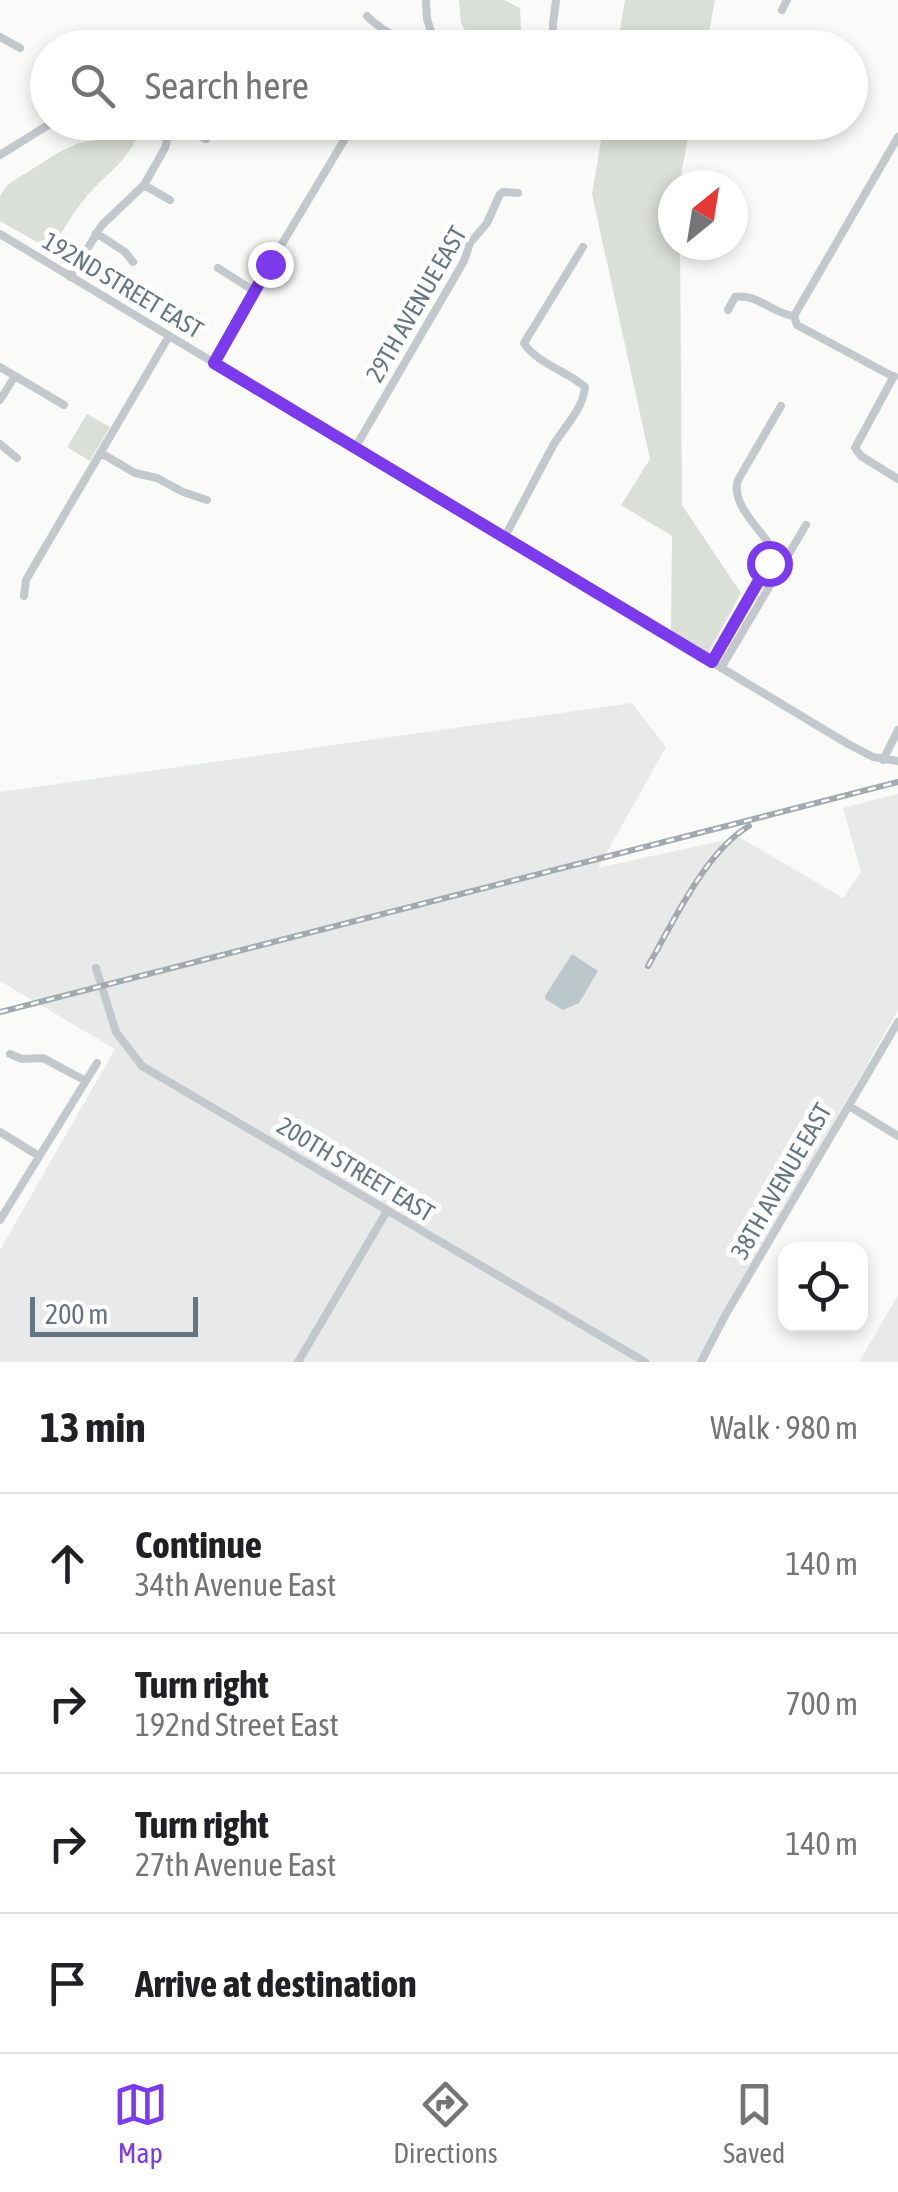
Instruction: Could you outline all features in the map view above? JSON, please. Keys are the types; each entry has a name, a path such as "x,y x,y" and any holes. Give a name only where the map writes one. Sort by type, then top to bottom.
{"street":[{"path":"426,0 430,30"},
{"path":"553,30 556,0"},
{"path":"782,10 787,0"},
{"path":"366,16 382,30"},
{"path":"0,37 20,48"},
{"path":"0,155 30,137"},
{"path":"898,137 794,316 797,325 896,378 858,441 856,452 898,479"},
{"path":"70,276 112,213 144,185 158,164 167,140"},
{"path":"214,363 344,140"},
{"path":"144,185 170,200"},
{"name":"29TH AVENUE EAST","path":"355,448 500,194 518,192"},
{"path":"96,233 134,262"},
{"name":"192ND STREET EAST","path":"0,234 848,744 882,760 898,760"},
{"path":"504,538 585,390 577,380 531,352 524,343 583,247"},
{"path":"218,268 254,291"},
{"path":"728,310 736,297 742,295 794,316"},
{"path":"24,596 26,580 169,336"},
{"path":"0,367 64,405"},
{"path":"0,400 15,376"},
{"path":"712,662 769,563 767,541 740,502 736,488 781,406"},
{"path":"0,444 18,458"},
{"path":"101,453 135,472 207,500"},
{"path":"721,668 806,525"},
{"path":"882,760 898,730"},
{"name":"200TH STREET EAST","path":"96,968 116,1032 142,1066 645,1362"},
{"name":"38TH AVENUE EAST","path":"701,1362 898,1022"},
{"path":"10,1054 22,1059 43,1058 86,1081"},
{"path":"0,1220 96,1063"},
{"path":"849,1106 898,1136"},
{"path":"0,1132 40,1156"},
{"path":"298,1362 388,1212"}],"shaded area":[{"path":"459,0 504,0 520,8 521,30 465,30"},
{"path":"625,0 715,0 709,30 620,30"},
{"path":"136,140 119,164 81,203 51,250 0,221 0,196 7,185 79,143"},
{"path":"601,140 688,140 682,170 658,170 658,260 680,260 682,505 741,593 708,653 671,633 672,536 621,505 650,459 592,194"},
{"path":"87,414 110,427 90,461 67,447"},
{"path":"632,703 666,747 598,868 739,837 843,898 861,872 843,808 898,794 898,1010 697,1362 0,1362 0,1250 115,1049 0,981 0,792"},
{"path":"572,954 598,971 579,1003 563,1010 545,996"},
{"path":"898,1295 898,1362 859,1362"}],"railway":[{"path":"0,1012 898,782"},
{"path":"648,966 705,870 749,826"}],"route":[{"path":"270,264 214,363 712,662 769,563"}]}
